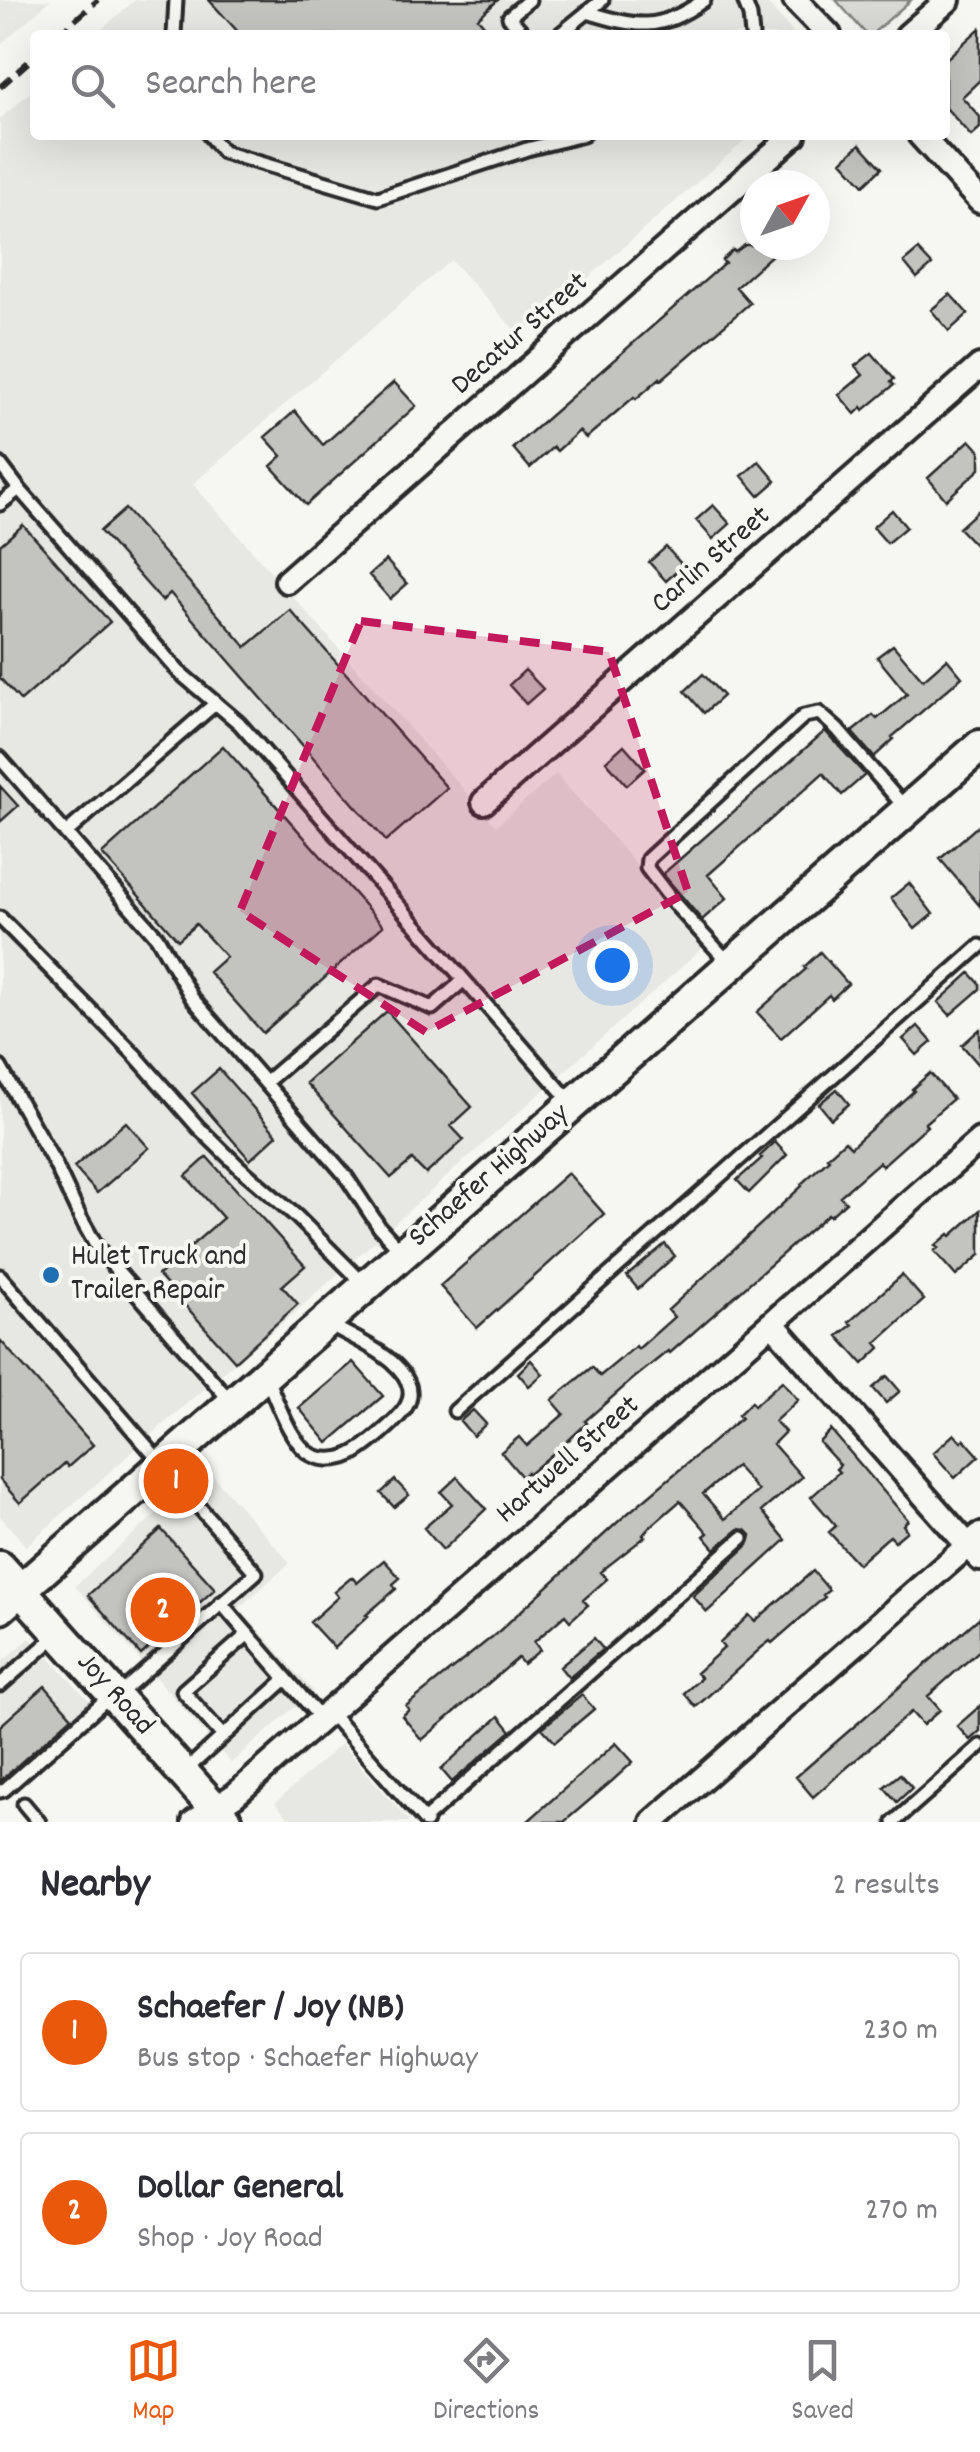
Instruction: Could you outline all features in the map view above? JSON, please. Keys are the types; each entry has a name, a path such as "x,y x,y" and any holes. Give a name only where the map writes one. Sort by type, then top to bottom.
{"main road":[{"name":"Schaefer Highway","path":"7,1588 161,1466 980,746"},
{"name":"Joy Road","path":"7,1588 59,1633 183,1772 212,1817"}],"street":[{"path":"795,0 823,30"},
{"path":"914,30 948,0"},
{"name":"Decatur Street","path":"288,581 788,140"},
{"path":"925,140 980,201"},
{"name":"Carlin Street","path":"484,802 980,366"},
{"name":"Hartwell Street","path":"212,1817 980,1140"},
{"path":"653,1822 976,1546 772,1323"}],"lane":[{"path":"174,30 176,0"},
{"path":"521,30 509,17 529,0"},
{"path":"565,30 602,0"},
{"path":"587,12 633,25 668,20 704,0"},
{"path":"744,0 751,30"},
{"path":"213,140 224,152 378,198 562,140"},
{"path":"0,464 179,672 239,723 573,1104"},
{"path":"0,504 19,489"},
{"path":"66,833 216,703"},
{"path":"731,965 646,868 648,860 804,716 818,714 837,729 906,810"},
{"path":"0,758 157,937 192,998 346,1176 380,1228 403,1253"},
{"path":"0,918 134,1054 198,1127 366,1286"},
{"path":"455,1411 980,946"},
{"path":"266,1082 379,985 432,1008 464,980"},
{"path":"0,1067 98,1247 232,1403"},
{"path":"0,1276 256,1572 0,1791"},
{"path":"265,1374 296,1442 312,1456 334,1460 352,1455 393,1421 407,1406 408,1381 394,1362 326,1322"},
{"path":"221,1603 286,1678 425,1821 742,1538"},
{"path":"0,1685 59,1633"},
{"path":"223,1736 183,1691 248,1634"},
{"path":"183,1772 286,1678"},
{"path":"894,1822 980,1746"},
{"path":"24,1804 39,1822"}],"highlighted area":[{"path":"361,621 609,652 688,892 426,1032 240,911"}],"shaded area":[{"path":"0,0 50,0 0,45"},
{"path":"135,0 764,0 791,30 101,30"},
{"path":"836,0 911,0 877,30 863,30"},
{"path":"30,92 30,140 745,140 521,337 451,260 193,484 496,826 556,774 707,944 300,1308 26,1546 0,1516 0,119"},
{"path":"207,1469 290,1563 239,1608 313,1691 231,1763 75,1586"},
{"path":"30,1638 101,1713 0,1798 0,1664"},
{"path":"341,1744 410,1822 292,1822 275,1803"}],"building":[{"path":"209,0 498,0 478,18 489,30 236,30"},
{"path":"980,28 980,80 962,97 980,117 980,128 971,136 950,112 950,55"},
{"path":"860,144 882,168 864,185 842,161"},
{"path":"740,248 740,260 766,260 736,287 750,303 586,438 579,431 530,468 513,448"},
{"path":"918,250 932,265 917,278 904,262"},
{"path":"950,294 968,314 949,331 931,310"},
{"path":"872,353 894,379 894,385 855,414 839,395 863,375 855,366"},
{"path":"394,382 416,406 306,505 271,466 282,456 265,437 295,411 323,445"},
{"path":"970,440 980,451 980,469 946,500 928,478"},
{"path":"759,461 776,481 759,496 742,476"},
{"path":"713,505 730,524 713,539 696,520"},
{"path":"125,509 246,647 290,610 447,788 386,841 170,593 162,601 100,531"},
{"path":"980,509 980,550 959,528"},
{"path":"892,510 906,527 887,543 873,527"},
{"path":"23,525 110,622 21,701 0,678 0,545"},
{"path":"666,547 683,566 666,581 649,562"},
{"path":"386,560 407,584 390,599 369,575"},
{"path":"893,645 923,680 947,659 962,677 874,757 852,732 873,715 877,719 907,694 877,657"},
{"path":"525,670 543,689 526,704 509,685"},
{"path":"703,674 723,696 704,713 685,691"},
{"path":"825,731 865,775 842,795 823,773 708,875 727,898 702,920 663,874"},
{"path":"624,745 645,769 627,785 606,761"},
{"path":"223,746 383,926 263,1033 209,972 226,957 196,924 178,940 102,854"},
{"path":"0,786 18,806 0,822"},
{"path":"980,824 980,906 940,859"},
{"path":"909,883 933,914 915,929 891,898"},
{"path":"820,952 848,984 832,999 829,995 781,1038 757,1012"},
{"path":"970,973 980,989 950,1015 938,1002"},
{"path":"387,1011 472,1107 451,1126 464,1140 426,1174 412,1160 391,1178 306,1083"},
{"path":"918,1026 932,1042 917,1055 903,1039"},
{"path":"980,1029 980,1066 962,1045"},
{"path":"219,1069 277,1135 250,1160 192,1093"},
{"path":"930,1073 953,1099 925,1123 927,1126 840,1196 846,1202 830,1216 670,1353 633,1379 571,1438 522,1477 501,1452 519,1437 527,1446 564,1414 552,1400 592,1367 600,1376 636,1346 638,1349 674,1317 668,1310 802,1186 827,1157 845,1141 851,1147"},
{"path":"837,1089 849,1104 831,1119 819,1104"},
{"path":"126,1122 149,1148 97,1193 74,1167"},
{"path":"775,1142 787,1155 749,1193 737,1180"},
{"path":"207,1157 305,1266 282,1286 298,1304 235,1361 158,1275 223,1218 186,1176"},
{"path":"568,1173 604,1214 477,1328 440,1286"},
{"path":"980,1210 980,1255 956,1276 934,1251 938,1248 935,1246"},
{"path":"665,1244 675,1256 638,1289 627,1276"},
{"path":"902,1275 924,1300 876,1343 880,1348 863,1364 838,1336"},
{"path":"0,1340 93,1445 68,1467 65,1463 20,1503 0,1480"},
{"path":"531,1360 543,1374 529,1386 518,1373"},
{"path":"353,1362 383,1396 328,1443 299,1408"},
{"path":"887,1376 900,1391 886,1403 873,1388"},
{"path":"782,1381 798,1400 775,1421 785,1432 773,1444 802,1477 762,1511 786,1540 707,1612 693,1596 748,1545 751,1535 739,1529 715,1549 704,1536 708,1533 680,1501 649,1528 645,1537 600,1572 607,1579 583,1600 588,1605 570,1621 565,1615 534,1642 540,1650 523,1664 518,1658 422,1740 402,1716 409,1710 406,1706 497,1633 620,1520 741,1418 738,1415 751,1402 754,1406","holes":["736,1466 758,1491 725,1519 703,1494"]},
{"path":"473,1410 486,1424 473,1436 460,1421"},
{"path":"831,1430 908,1520 903,1525 907,1531 895,1541 890,1536 858,1564 829,1532 836,1526 811,1497 839,1472 836,1469 840,1465 819,1442"},
{"path":"954,1434 979,1456 955,1478 933,1453"},
{"path":"457,1477 486,1509 443,1550 424,1528 452,1504 441,1492"},
{"path":"395,1480 409,1495 394,1507 381,1493"},
{"path":"161,1529 215,1589 141,1655 88,1595"},
{"path":"384,1560 400,1578 393,1584 396,1589 334,1648 310,1622 338,1597 334,1592 352,1577 357,1583"},
{"path":"813,1571 829,1590 825,1597 696,1707 684,1693 701,1678 696,1673 724,1648 720,1643 749,1615 755,1621"},
{"path":"980,1617 980,1650 928,1696 940,1710 923,1725 911,1712 813,1797 796,1777"},
{"path":"594,1638 603,1649 569,1678 560,1667"},
{"path":"45,1686 72,1717 0,1781 0,1726"},
{"path":"582,1695 594,1709 555,1742 542,1728"},
{"path":"980,1706 980,1731 970,1740 957,1726"},
{"path":"499,1716 511,1731 452,1782 441,1769"},
{"path":"616,1743 633,1762 612,1781 564,1822 527,1822"},
{"path":"900,1774 912,1788 897,1802 884,1787"}],"railway":[{"path":"64,30 98,0"},
{"path":"0,87 30,60"}],"place":[{"name":"Hulet Truck and Trailer Repair","path":"51,1275"},
{"name":"Schaefer / Joy (NB)","path":"176,1481"},
{"name":"Dollar General","path":"163,1610"}]}
